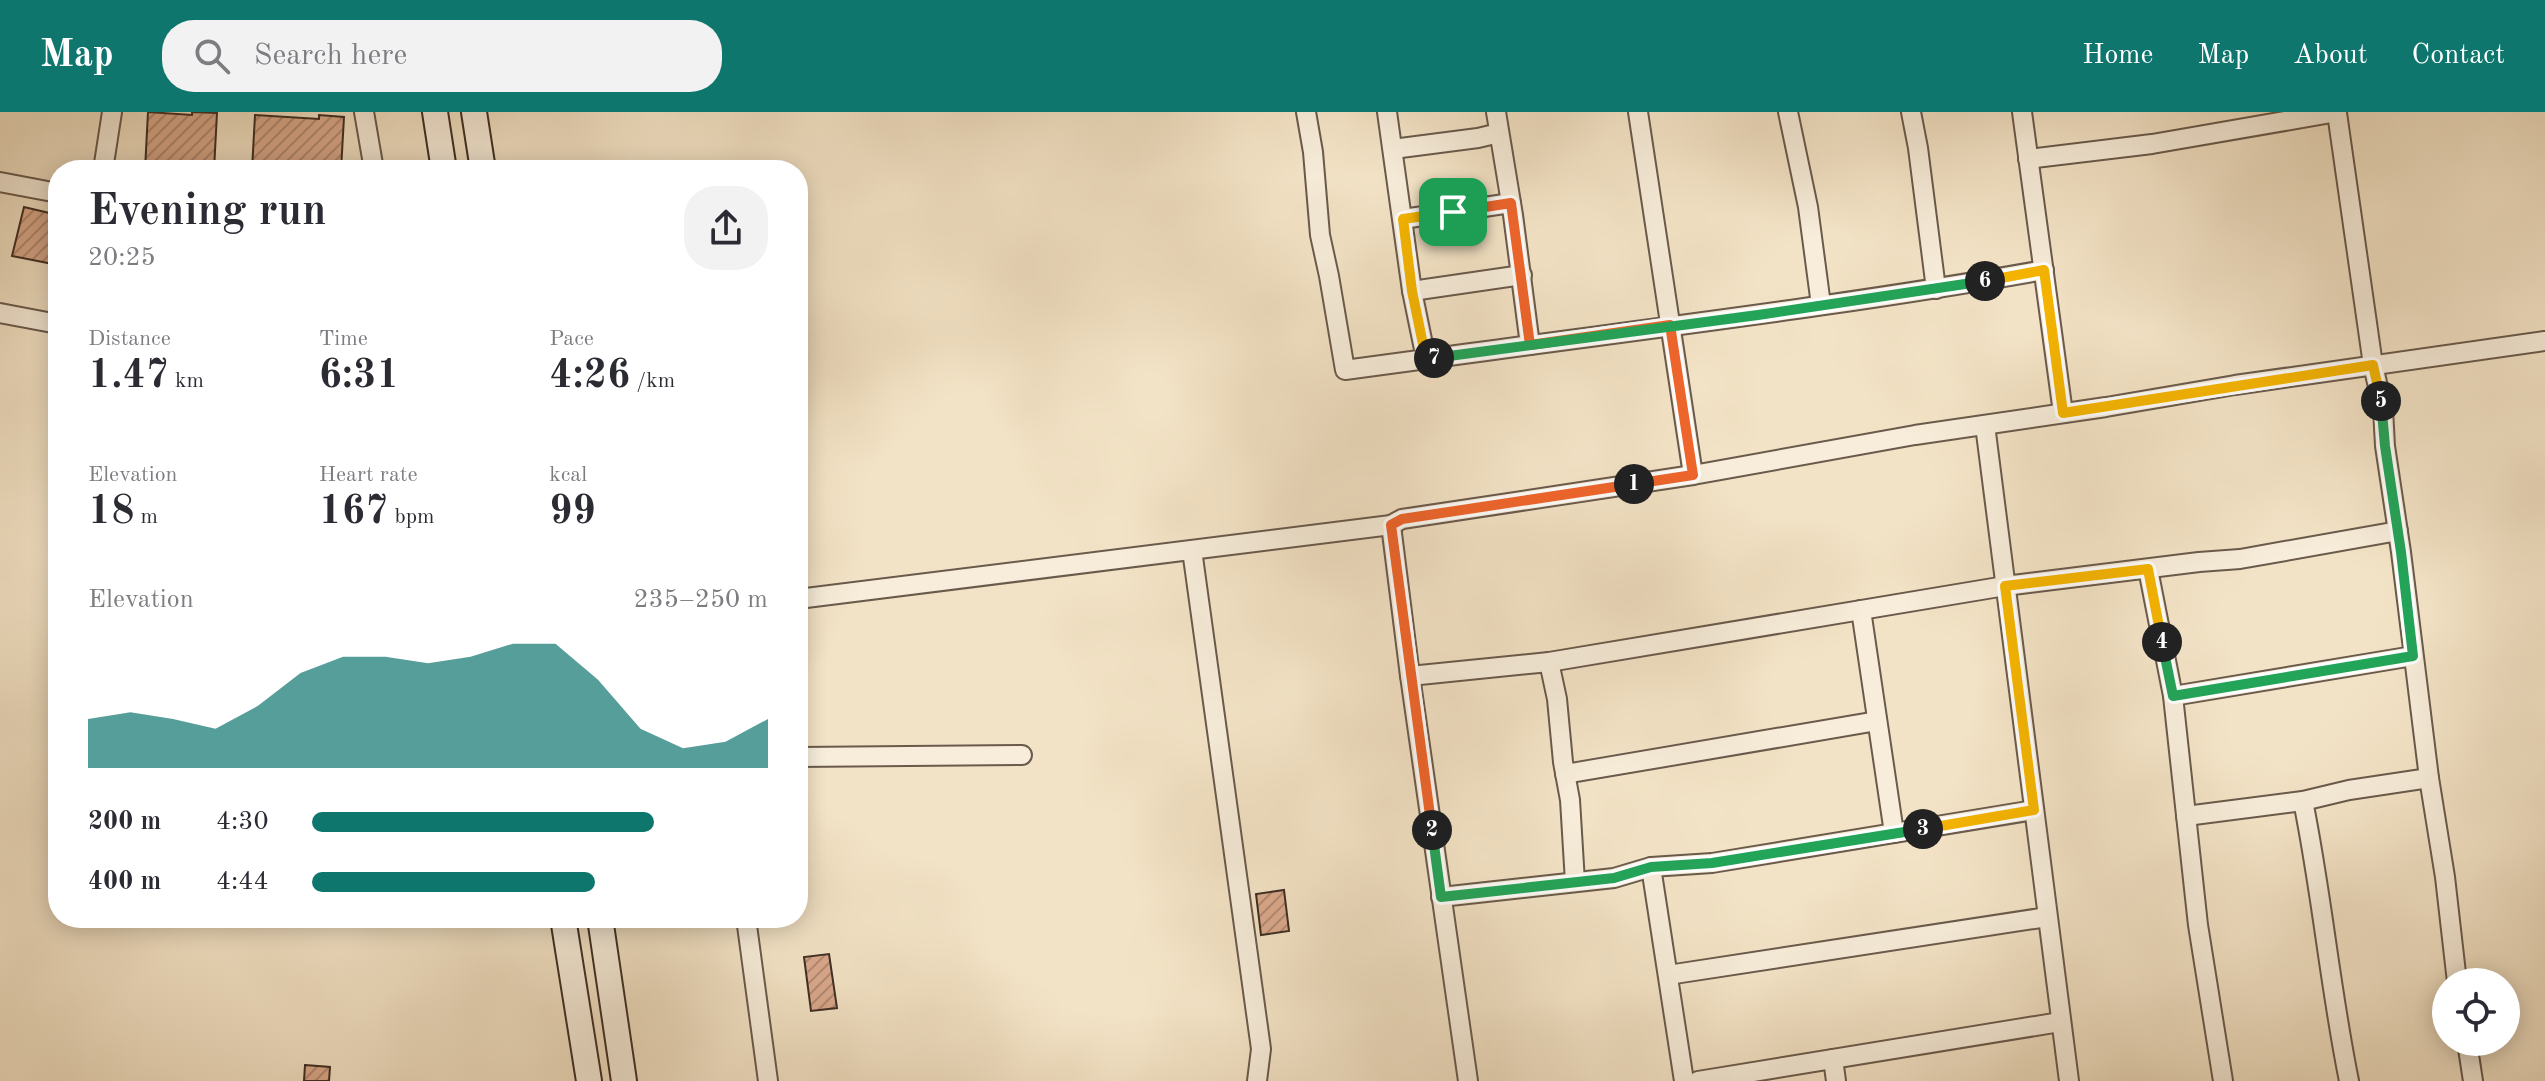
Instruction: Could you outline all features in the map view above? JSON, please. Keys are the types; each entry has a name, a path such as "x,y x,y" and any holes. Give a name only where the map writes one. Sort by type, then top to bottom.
{"street":[{"path":"105,160 112,112"},
{"path":"364,112 372,160"},
{"path":"435,112 442,160"},
{"path":"474,112 481,160"},
{"path":"1306,112 1313,152 1320,235 1345,370 1936,289 2044,270"},
{"path":"1387,112 1412,291 1426,359"},
{"path":"1496,112 1530,345"},
{"path":"1638,112 1693,475"},
{"path":"1788,112 1808,207 1821,305"},
{"path":"1911,112 1936,289"},
{"path":"2022,112 2063,413"},
{"path":"2028,159 2152,144 2337,112 2373,365 2383,409 2385,446 2455,968"},
{"path":"1393,149 1499,133"},
{"path":"0,182 48,191"},
{"path":"1403,219 1511,203"},
{"path":"1412,291 1522,275"},
{"path":"0,313 48,322"},
{"path":"808,598 1391,525 1402,519 1693,475 1847,446 2545,341"},
{"path":"1985,425 2069,1081"},
{"path":"1391,525 1468,1081"},
{"path":"1410,676 1549,662 2005,586 2288,553 2398,531"},
{"path":"1192,550 1261,1049 1257,1081"},
{"path":"2148,569 2173,696 2198,925 2223,1081"},
{"path":"1861,610 1894,833"},
{"path":"2173,696 2413,656"},
{"path":"1549,662 1570,800 1575,882"},
{"path":"1565,774 1877,721"},
{"path":"808,757 1022,755"},
{"path":"2186,816 2303,801 2349,790 2429,778"},
{"path":"2303,801 2349,1081"},
{"path":"1441,897 1614,878 1651,867 1712,863 2034,810"},
{"path":"1651,867 1684,1081"},
{"path":"1668,975 2047,917"},
{"path":"565,928 589,1081"},
{"path":"601,928 624,1081"},
{"path":"747,928 768,1081"},
{"path":"1698,1081 2060,1022"},
{"path":"2469,1056 2473,1081"},
{"path":"1833,1059 1836,1081"}],"building":[{"path":"148,112 217,113 215,160 146,160"},
{"path":"255,115 319,119 319,115 344,117 342,160 253,160"},
{"path":"24,207 48,213 48,263 12,256"},
{"path":"1284,890 1289,931 1261,935 1256,894"},
{"path":"829,954 837,1008 811,1011 804,957"},
{"path":"305,1065 330,1067 329,1081 304,1081"}],"route":[{"path":"1453,212 1403,219 1412,291 1426,359 1465,354 1617,333 1670,325 1758,315 2044,270 2063,413 2373,365 2383,409 2385,446 2413,656 2173,696 2148,569 2005,586 2034,810 1712,863 1651,867 1614,878 1441,897 1391,525 1402,519 1693,475 1670,325 1530,345 1511,203 1453,212"}]}
